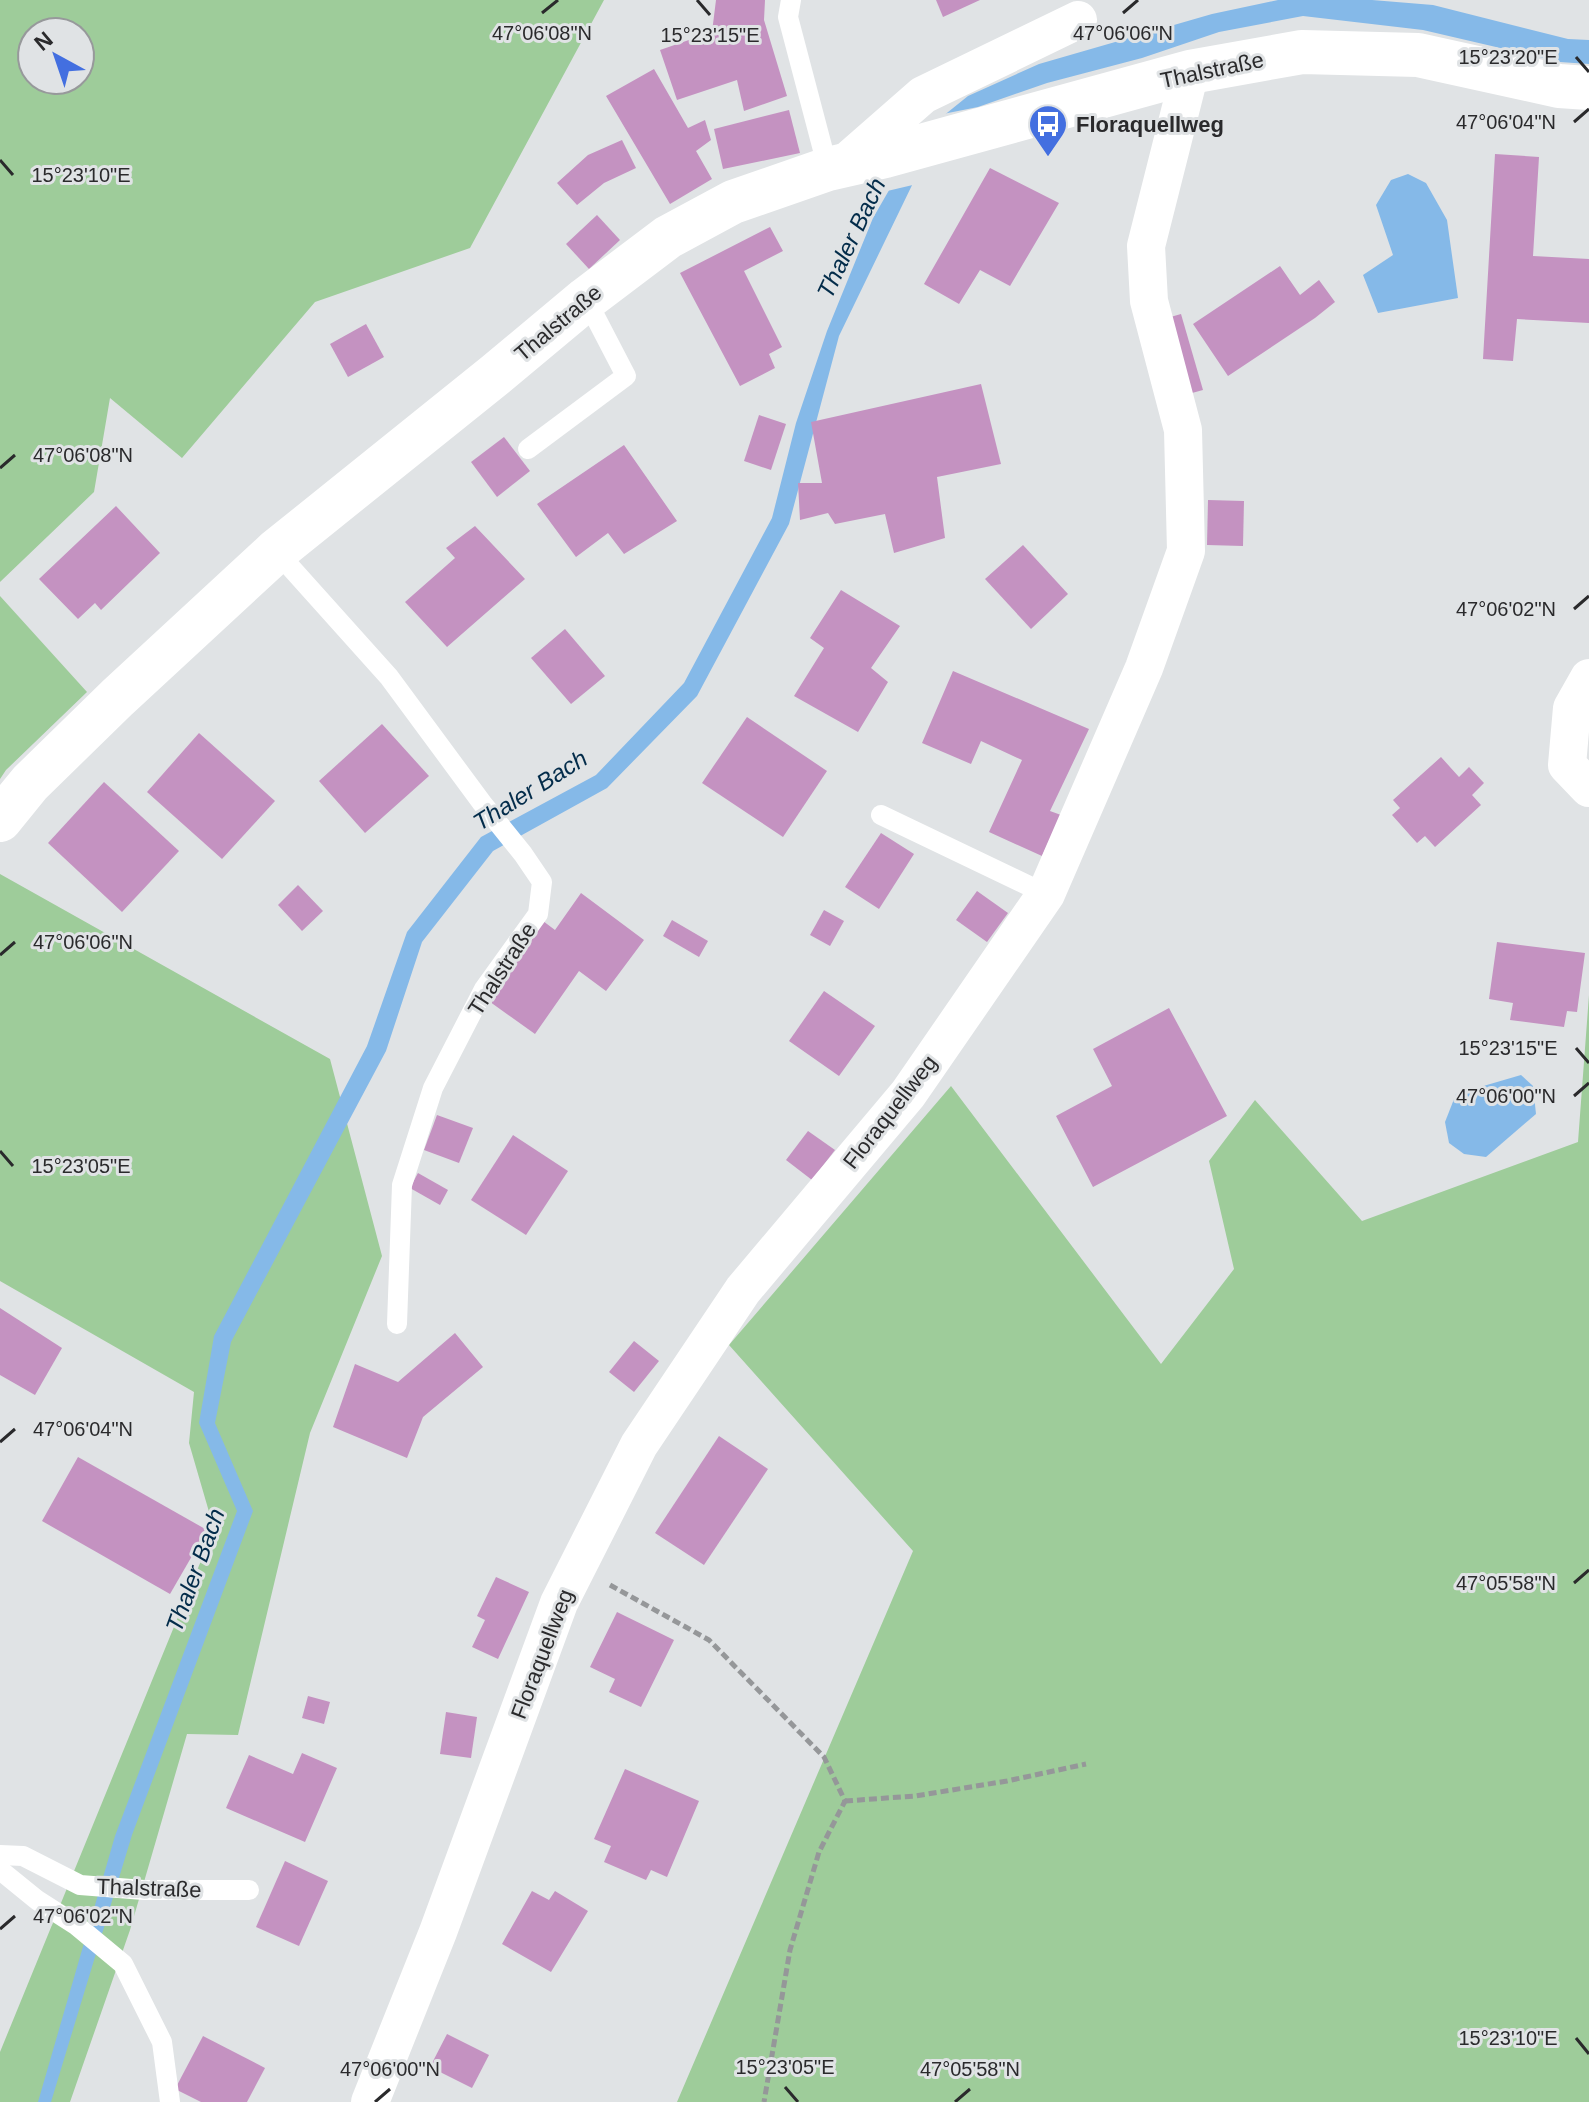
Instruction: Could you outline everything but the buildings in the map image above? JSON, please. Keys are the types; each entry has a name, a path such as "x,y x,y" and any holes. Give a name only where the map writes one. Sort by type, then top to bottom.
{"main road":[{"name":"Thalstraße","path":"0,820 30,783 117,698 276,551 586,299 668,237 733,202 835,167 1190,72 1302,52 1418,55 1559,86 1589,88"}],"street":[{"name":"Thalstraße","path":"835,167 923,95 1078,20"},
{"name":"Floraquellweg","path":"370,2102 438,1932 559,1603 639,1445 743,1290 908,1094 1046,894 1144,668 1186,551 1183,430 1149,301 1146,246 1190,72"},
{"path":"1589,678 1572,708 1567,765 1589,788"}],"lane":[{"path":"791,0 788,17 835,167"},
{"path":"528,449 626,376 586,299"},
{"name":"Thalstraße","path":"276,551 389,677 542,882 538,914 484,989 433,1088 402,1185 397,1324"},
{"path":"881,815 1046,894"},
{"name":"Thalstraße","path":"0,1855 23,1856 80,1885 144,1890 249,1890"},
{"name":"Thalstraße","path":"0,1870 37,1900 76,1925 123,1964 162,2042 170,2102"},
{"path":"37,1900 53,1872"}],"path":[{"path":"578,1567 709,1640 824,1757 845,1801"},
{"path":"845,1801 915,1796 1086,1764"},
{"path":"764,2102 790,1950 819,1852 845,1801"}],"green space":[{"path":"0,0 604,0 470,248 315,302 182,458 110,398 94,492 0,582"},
{"path":"0,596 87,692 0,779"},
{"path":"0,874 330,1059 382,1256 310,1433 238,1735 187,1734 130,1930 70,2102 0,2102 0,2052 214,1529 189,1443 194,1392 0,1281"},
{"path":"1589,995 1589,2102 677,2102 913,1551 729,1345 951,1086 1161,1364 1234,1269 1209,1161 1255,1100 1362,1221 1578,1142"}],"water":[{"path":"1278,0 1372,0 1433,5 1568,39 1589,40 1589,64 1560,62 1423,30 1303,16 1219,32 1142,58 1047,83 978,107 930,148 839,336 789,524 697,696 607,788 493,851 422,942 386,1051 231,1342 215,1423 253,1511 132,1835 51,2102 38,2102 115,1836 237,1511 199,1423 214,1336 367,1046 407,932 481,837 596,775 684,683 772,518 796,423 827,331 873,218 922,133 968,96 1039,64 1212,14"},
{"path":"1408,174 1426,183 1447,220 1458,298 1378,313 1363,275 1393,255 1376,205 1391,180"},
{"path":"1521,1075 1533,1086 1536,1114 1486,1157 1464,1154 1449,1143 1445,1122 1456,1094"}],"pier":[{"path":"978,107 970,119 933,151 917,184 883,192 919,130 938,115"}],"place":[{"name":"Floraquellweg","path":"1048,158"}],"water label":[{"name":"Thaler Bach","path":"851,238"},
{"name":"Thaler Bach","path":"530,790"},
{"name":"Thaler Bach","path":"195,1570"}]}
